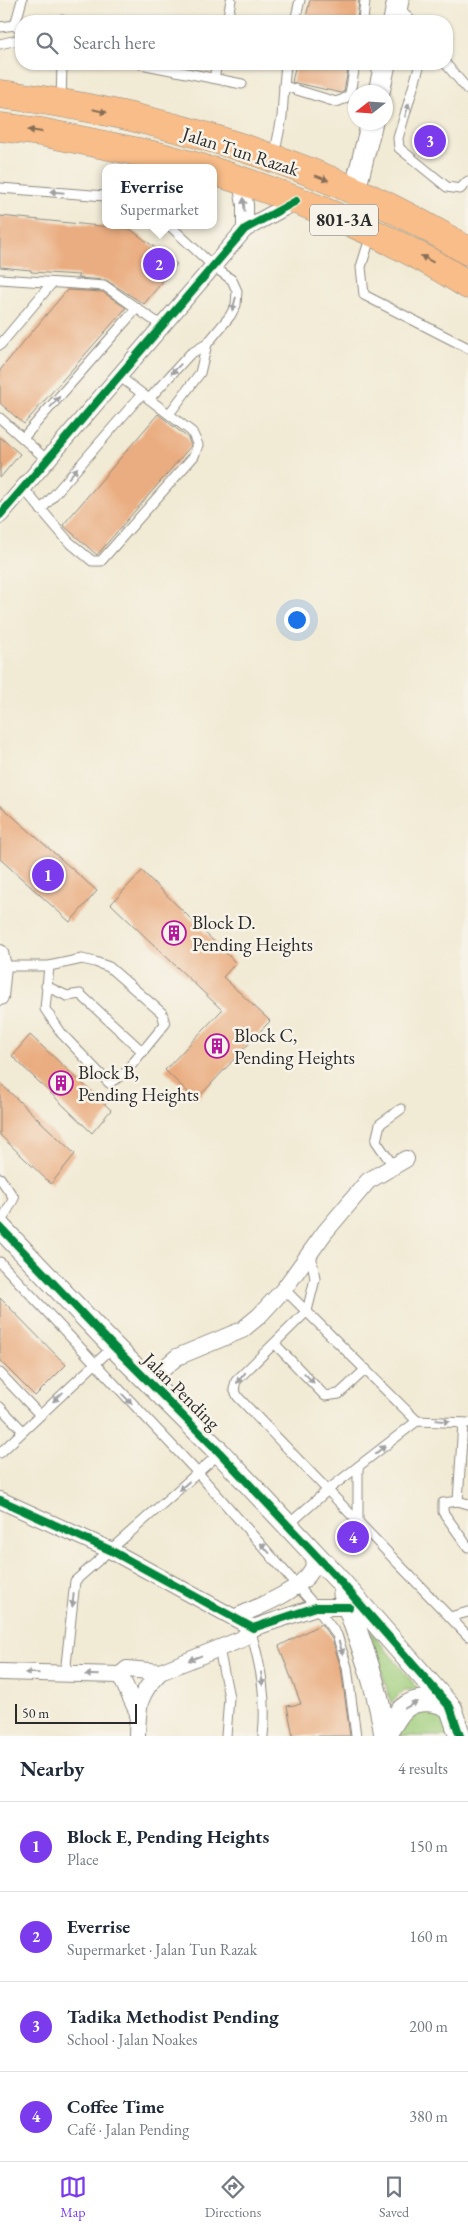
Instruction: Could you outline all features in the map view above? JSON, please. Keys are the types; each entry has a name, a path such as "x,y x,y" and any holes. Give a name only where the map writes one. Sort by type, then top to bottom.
{"highway":[{"name":"Jalan Tun Razak","path":"0,94 61,102 240,146 355,190 468,251"},
{"name":"Jalan Tun Razak","path":"0,127 41,132 158,156 187,164"},
{"name":"Jalan Tun Razak","path":"217,172 372,230 435,263 468,284"}],"street":[{"path":"380,85 384,70"},
{"path":"355,190 370,130"},
{"path":"241,180 245,205 245,230"},
{"path":"0,515 245,230 296,201"},
{"path":"0,997 2,959"},
{"path":"149,1381 177,1357 242,1330 259,1316 284,1289 368,1181 400,1163"},
{"name":"Jalan Pending","path":"0,1225 113,1346 220,1453 339,1580 366,1651 379,1696 385,1736"},
{"path":"0,1500 110,1550 236,1617 252,1630"},
{"path":"236,1617 262,1606 297,1584 312,1571 316,1556"},
{"path":"339,1580 468,1726"},
{"path":"137,1736 140,1700 146,1686 160,1672 242,1639 252,1630 316,1607 349,1608"},
{"path":"0,1672 120,1675 127,1670 160,1672"},
{"path":"120,1675 138,1713"},
{"path":"385,1736 403,1709 416,1701 431,1701 450,1707"},
{"path":"450,1707 460,1736"}],"lane":[{"path":"20,15 22,0"},
{"path":"228,15 232,0"},
{"path":"296,15 300,0"},
{"path":"364,15 365,0"},
{"path":"0,27 15,29"},
{"path":"0,44 15,40"},
{"path":"61,102 62,70"},
{"path":"172,70 242,84"},
{"path":"214,78 216,70"},
{"path":"273,159 282,117 285,70"},
{"path":"354,85 355,70"},
{"path":"418,70 398,138 399,148 447,187 460,189 468,181"},
{"path":"451,70 468,90"},
{"path":"284,86 336,102 348,97"},
{"path":"0,188 102,196"},
{"path":"41,510 145,397 190,354 207,344 236,306 237,291 232,280 213,266 173,229"},
{"path":"372,230 361,267 364,295 468,348"},
{"path":"0,279 105,286 162,326"},
{"path":"0,345 52,283"},
{"path":"23,438 137,308"},
{"path":"168,414 200,373 207,344"},
{"path":"23,488 68,541 92,561 101,561 194,456 198,445 192,432 119,376"},
{"path":"0,418 47,460"},
{"path":"2,959 49,966 82,958 109,967 162,1013 165,1024 124,1074 109,1083 58,1028 45,1009 49,966"},
{"path":"46,986 67,996 80,994 143,1052"},
{"path":"400,1163 376,1141 380,1124 401,1109"},
{"path":"0,1178 14,1198 0,1225"},
{"path":"311,1252 315,1279 307,1311 236,1380 234,1388 238,1397 329,1489 468,1636"},
{"path":"0,1262 198,1474 316,1607 337,1635 347,1667 356,1736"},
{"path":"284,1289 417,1421"},
{"path":"275,1344 325,1396 338,1394 366,1369"},
{"path":"0,1452 113,1346"},
{"path":"0,1373 40,1415"},
{"path":"0,1407 23,1431"},
{"path":"288,1525 329,1489 417,1421 465,1423 458,1501"},
{"path":"65,1674 75,1581 220,1453"},
{"path":"358,1467 358,1520"},
{"path":"468,1504 458,1501 443,1503 443,1512 464,1534 468,1547"},
{"path":"450,1617 468,1612"},
{"path":"252,1630 261,1667 265,1698 263,1736"},
{"path":"219,1649 229,1697 226,1736"}],"green space":[{"path":"364,1623 418,1689 404,1690 391,1703 372,1639"},
{"path":"422,1711 437,1713 451,1731 451,1736 397,1736 406,1717"}],"building":[{"path":"310,0 359,0 358,15 306,15"},
{"path":"295,70 348,70 344,91 341,93 292,82"},
{"path":"0,216 102,226 102,229 130,229 177,264 144,304 106,280 77,278 79,275 31,272 31,270 0,267"},
{"path":"67,290 103,292 126,308 24,424 0,403 0,370"},
{"path":"158,414 188,438 191,446 97,555 63,525"},
{"path":"0,437 20,454 0,478"},
{"path":"0,805 97,891 70,922 0,859"},
{"path":"142,871 236,963 223,977 270,1021 196,1100 165,1070 222,1010 111,904"},
{"name":"Block B, Pending Heights","path":"30,1035 111,1110 92,1133 12,1056"},
{"path":"0,1083 75,1154 51,1184 0,1135"},
{"path":"0,1298 66,1365 35,1396 0,1361"},
{"path":"321,1624 332,1639 341,1668 350,1736 293,1736 287,1706 301,1704 279,1646"}],"cycle path":[{"path":"0,515 245,229 296,201"},
{"path":"0,1227 113,1346 220,1453 339,1580 450,1707 460,1736"},
{"path":"0,1500 110,1550 253,1628 316,1607 349,1607"}],"place":[{"name":"Tadika Methodist Pending","path":"430,141"},
{"name":"Everrise","path":"159,264"},
{"name":"Block E, Pending Heights","path":"48,875"},
{"name":"Block D. Pending Heights","path":"174,933"},
{"name":"Block C, Pending Heights","path":"217,1046"},
{"name":"Block B, Pending Heights","path":"61,1083"},
{"name":"Coffee Time","path":"353,1537"}]}
